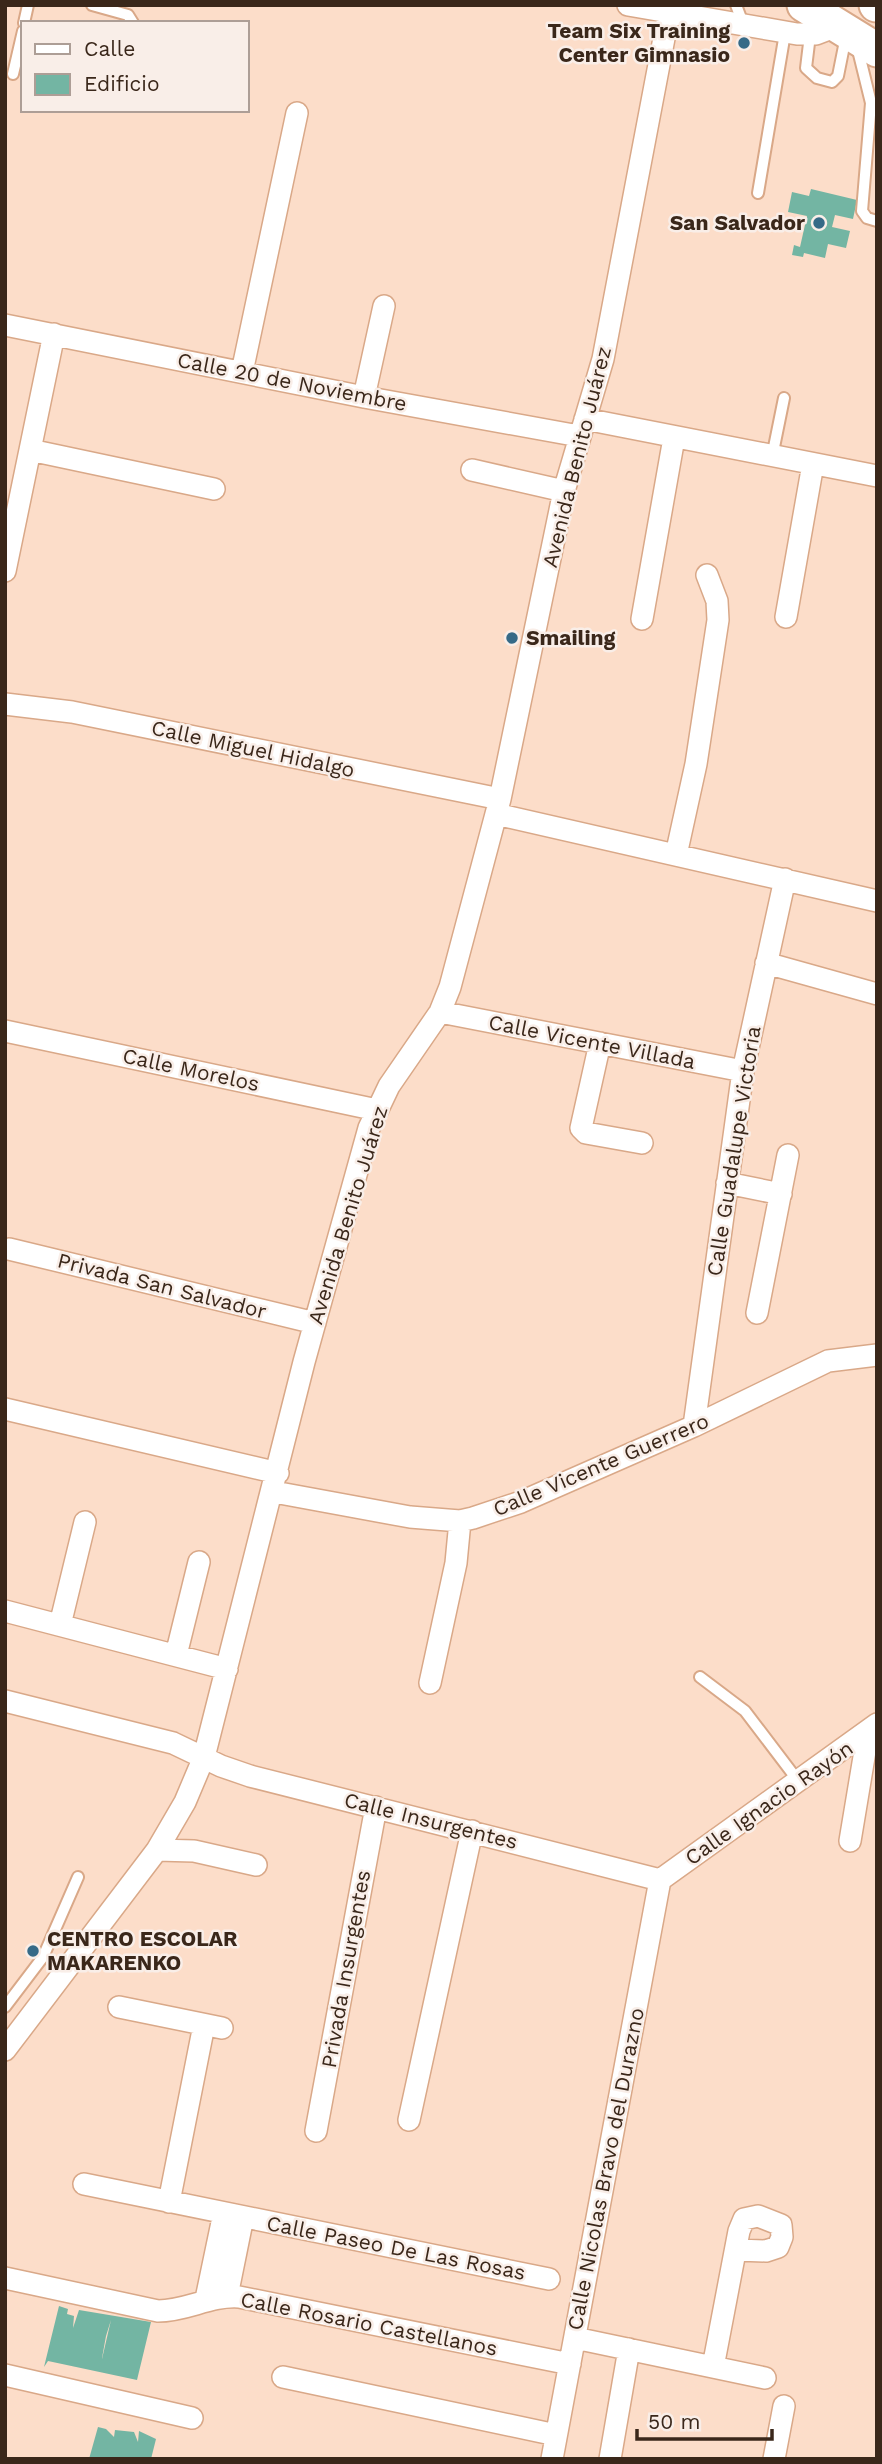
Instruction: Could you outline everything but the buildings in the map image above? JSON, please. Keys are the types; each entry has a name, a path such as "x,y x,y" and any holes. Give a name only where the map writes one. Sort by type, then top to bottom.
{"street":[{"path":"636,6 785,33 838,31"},
{"name":"Avenida Benito Juárez","path":"5,2050 157,1850 185,1802 204,1758 315,1323 376,1110 440,1012 450,987 498,807 564,491 616,298 669,12"},
{"path":"242,372 297,113"},
{"path":"364,397 384,306"},
{"name":"Calle 20 de Noviembre","path":"5,325 364,397 582,428 674,438 877,476"},
{"path":"5,571 54,334"},
{"path":"642,619 674,438"},
{"path":"30,450 214,489"},
{"path":"786,617 813,464"},
{"path":"471,470 564,491"},
{"path":"676,855 696,764 718,620 717,601 707,575"},
{"name":"Calle Miguel Hidalgo","path":"5,704 72,712 498,807 676,855 877,901"},
{"name":"Calle Guadalupe Victoria","path":"694,1426 743,1071 785,879"},
{"path":"766,962 877,994"},
{"name":"Calle Vicente Villada","path":"440,1012 743,1071"},
{"name":"Calle Morelos","path":"5,1031 376,1110"},
{"path":"600,1043 581,1128 586,1133 642,1143"},
{"path":"757,1313 789,1156"},
{"path":"727,1182 781,1194"},
{"name":"Privada San Salvador","path":"9,1249 315,1323"},
{"name":"Calle Vicente Guerrero","path":"5,1409 410,1517 460,1521 521,1502 694,1426 828,1361 877,1355"},
{"path":"60,1625 85,1521"},
{"path":"430,1683 456,1563 460,1521"},
{"path":"176,1655 199,1562"},
{"path":"5,1611 227,1668"},
{"path":"5,1701 139,1732 173,1743 204,1758"},
{"path":"850,1841 872,1728"},
{"name":"Calle Ignacio Rayón","path":"660,1880 872,1728"},
{"name":"Calle Insurgentes","path":"204,1758 250,1776 660,1880"},
{"name":"Privada Insurgentes","path":"316,2131 376,1807"},
{"path":"409,2120 472,1831"},
{"path":"157,1850 194,1851 256,1865"},
{"name":"Calle Nicolas Bravo del Durazno","path":"552,2459 660,1880"},
{"path":"118,2007 213,2026 169,2202"},
{"name":"Calle Paseo De Las Rosas","path":"84,2185 549,2279"},
{"path":"217,2298 233,2215"},
{"path":"713,2367 737,2250"},
{"name":"Calle Rosario Castellanos","path":"5,2278 158,2311 180,2309 217,2298 570,2364"},
{"path":"575,2338 765,2378"},
{"path":"610,2459 629,2349"},
{"path":"5,2375 192,2418"},
{"path":"283,2377 556,2435"},
{"path":"774,2459 784,2406"}],"lane":[{"path":"736,5 744,26"},
{"path":"95,6 128,15 132,21"},
{"path":"838,31 874,104 862,211 867,218 877,221"},
{"path":"758,193 785,33"},
{"path":"13,74 21,40"},
{"path":"772,457 784,398"},
{"path":"700,1676 745,1711 799,1782"},
{"path":"5,2007 43,1957 78,1877"},
{"path":"43,1957 64,1972"}],"place":[{"name":"Team Six Training Center Gimnasio","path":"744,43"},
{"name":"San Salvador","path":"819,223"},
{"name":"Smailing","path":"512,638"},
{"name":"CENTRO ESCOLAR MAKARENKO","path":"33,1951"}]}
